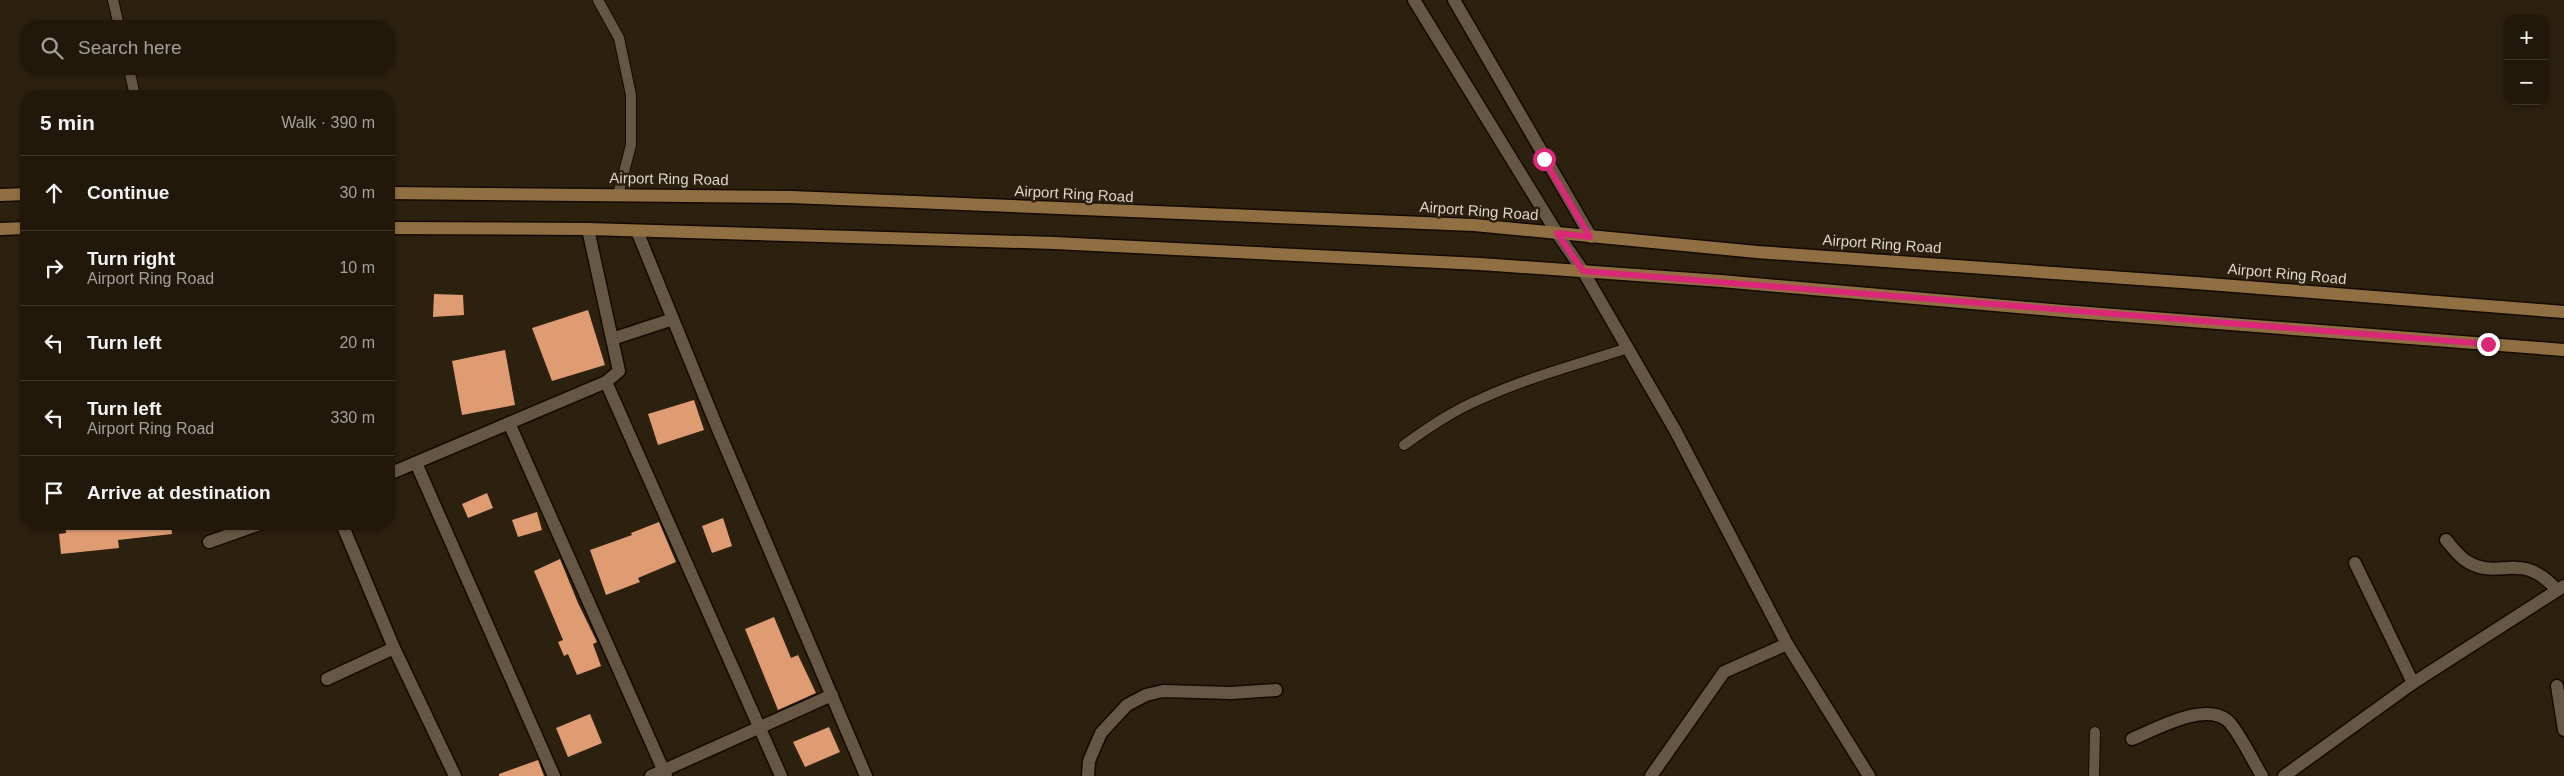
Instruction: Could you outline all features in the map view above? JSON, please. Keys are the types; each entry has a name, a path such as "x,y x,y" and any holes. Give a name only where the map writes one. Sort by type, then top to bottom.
{"main road":[{"name":"Airport Ring Road","path":"395,193 791,198 1474,225 1757,252 2196,283 2564,312"},
{"path":"0,195 20,194"},
{"path":"0,229 20,228"},
{"path":"395,228 636,230 1054,243 1583,271 2564,350"}],"street":[{"path":"1414,0 1557,233 1583,271 1676,430 1786,644 1869,776"},
{"path":"1454,0 1590,237"},
{"path":"395,472 606,382 619,371 588,229"},
{"path":"636,230 866,776"},
{"path":"612,339 672,319"},
{"path":"606,382 781,776"},
{"path":"509,423 665,773"},
{"path":"416,463 554,776"},
{"path":"209,542 243,530"},
{"path":"345,530 394,648 455,776"},
{"path":"2290,774 2413,683 2560,588 2546,578 2526,568 2481,567 2470,563 2461,557 2446,540"},
{"path":"2355,563 2413,683"},
{"path":"1651,776 1724,672 1786,644"},
{"path":"327,679 394,648"},
{"path":"2557,686 2564,730"},
{"path":"1088,776 1089,761 1101,733 1127,706 1146,695 1163,691 1231,693 1276,690"},
{"path":"651,776 665,773 832,695"},
{"path":"2132,739 2185,718 2203,713 2217,713 2229,721 2262,776"}],"lane":[{"path":"113,0 118,20"},
{"path":"598,0 619,38 631,95 630,158 618,195"},
{"path":"130,75 134,90"},
{"path":"1404,445 1434,424 1482,398 1520,383 1628,348"},
{"path":"2094,776 2095,732"}],"building":[{"path":"434,294 463,295 464,315 433,317"},
{"path":"588,310 605,365 552,381 532,328"},
{"path":"505,350 515,405 462,415 452,361"},
{"path":"694,400 704,430 658,445 648,414"},
{"path":"487,493 493,508 468,518 462,504"},
{"path":"537,512 542,530 518,537 512,520"},
{"path":"723,518 732,546 712,553 702,526"},
{"path":"659,522 676,562 638,578 640,582 606,595 590,550 632,535 631,533"},
{"path":"66,530 172,530 172,534 118,540 119,548 61,554 59,534 66,533"},
{"path":"560,559 597,642 593,644 601,666 577,675 568,654 564,656 558,642 563,640 534,571"},
{"path":"774,617 791,658 798,655 816,693 778,710 745,629"},
{"path":"590,714 602,743 568,757 556,728"},
{"path":"829,727 840,752 805,767 793,742"},
{"path":"538,760 544,776 499,776 499,774"}],"route":[{"path":"1544,159 1590,237 1557,233 1583,271 1721,280 2063,311 2488,344"}]}
